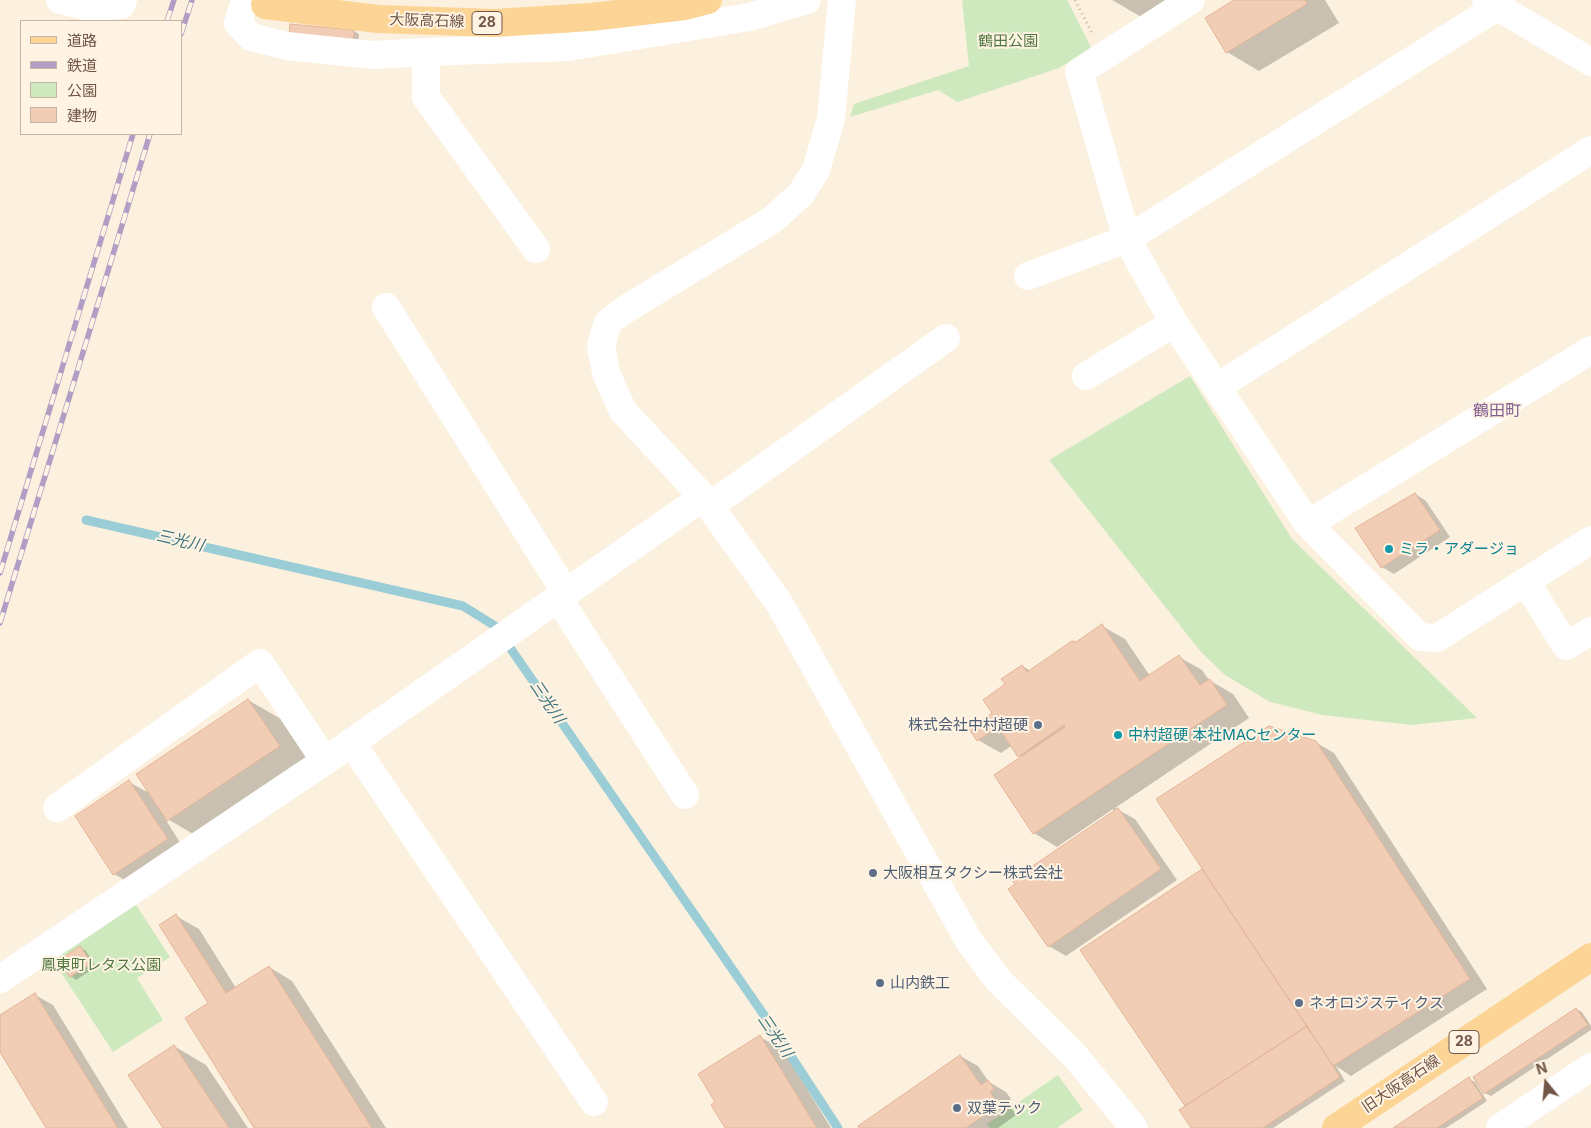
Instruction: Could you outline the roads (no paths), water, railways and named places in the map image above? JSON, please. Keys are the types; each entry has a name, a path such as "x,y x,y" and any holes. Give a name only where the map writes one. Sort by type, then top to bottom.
{"main road":[{"name":"大阪高石線","path":"255,2 378,19 495,23 590,17 685,6 708,0"},
{"name":"旧大阪高石線","path":"1336,1128 1591,957"}],"street":[{"path":"60,0 89,7 121,4 123,0"},
{"path":"255,2 238,22 251,37 287,46 373,56 426,52 568,47 749,17 807,0"},
{"path":"842,0 830,119 816,170 801,194 772,220 626,309 608,322 601,346 606,373 623,411 706,502 779,603 969,941 999,981 1075,1056 1134,1128"},
{"path":"1191,0 1079,72 1127,239 1174,323 1308,524 1420,637 1437,638 1591,540"},
{"path":"1028,276 1127,239 1491,4 1591,62"},
{"path":"426,52 426,97 536,249"},
{"path":"1217,387 1591,150"},
{"path":"386,307 685,795"},
{"path":"1086,376 1174,323"},
{"path":"0,979 325,760 562,595 706,502 946,338"},
{"path":"1308,524 1591,350"},
{"path":"1526,582 1566,646 1591,631"},
{"path":"57,808 260,663 325,760"},
{"path":"351,742 594,1102"},
{"path":"1500,1128 1591,1067"}],"waterway":[{"name":"三光川","path":"86,520 463,606 495,626 766,1018 838,1128"}],"railway":[{"path":"167,20 174,0"},
{"path":"182,31 192,0"},
{"path":"0,573 133,135"},
{"path":"0,623 150,135"}],"place":[{"name":"ミラ・アダージョ","path":"1389,549"},
{"name":"株式会社中村超硬","path":"1038,725"},
{"name":"中村超硬 本社MACセンター","path":"1118,735"},
{"name":"大阪相互タクシー株式会社","path":"873,873"},
{"name":"山内鉄工","path":"880,983"},
{"name":"ネオロジスティクス","path":"1299,1003"},
{"name":"双葉テック","path":"957,1108"}],"district":[{"name":"鶴田町","path":"1497,411"}],"park label":[{"name":"鶴田公園","path":"1008,41"},
{"name":"鳳東町レタス公園","path":"101,965"}]}
